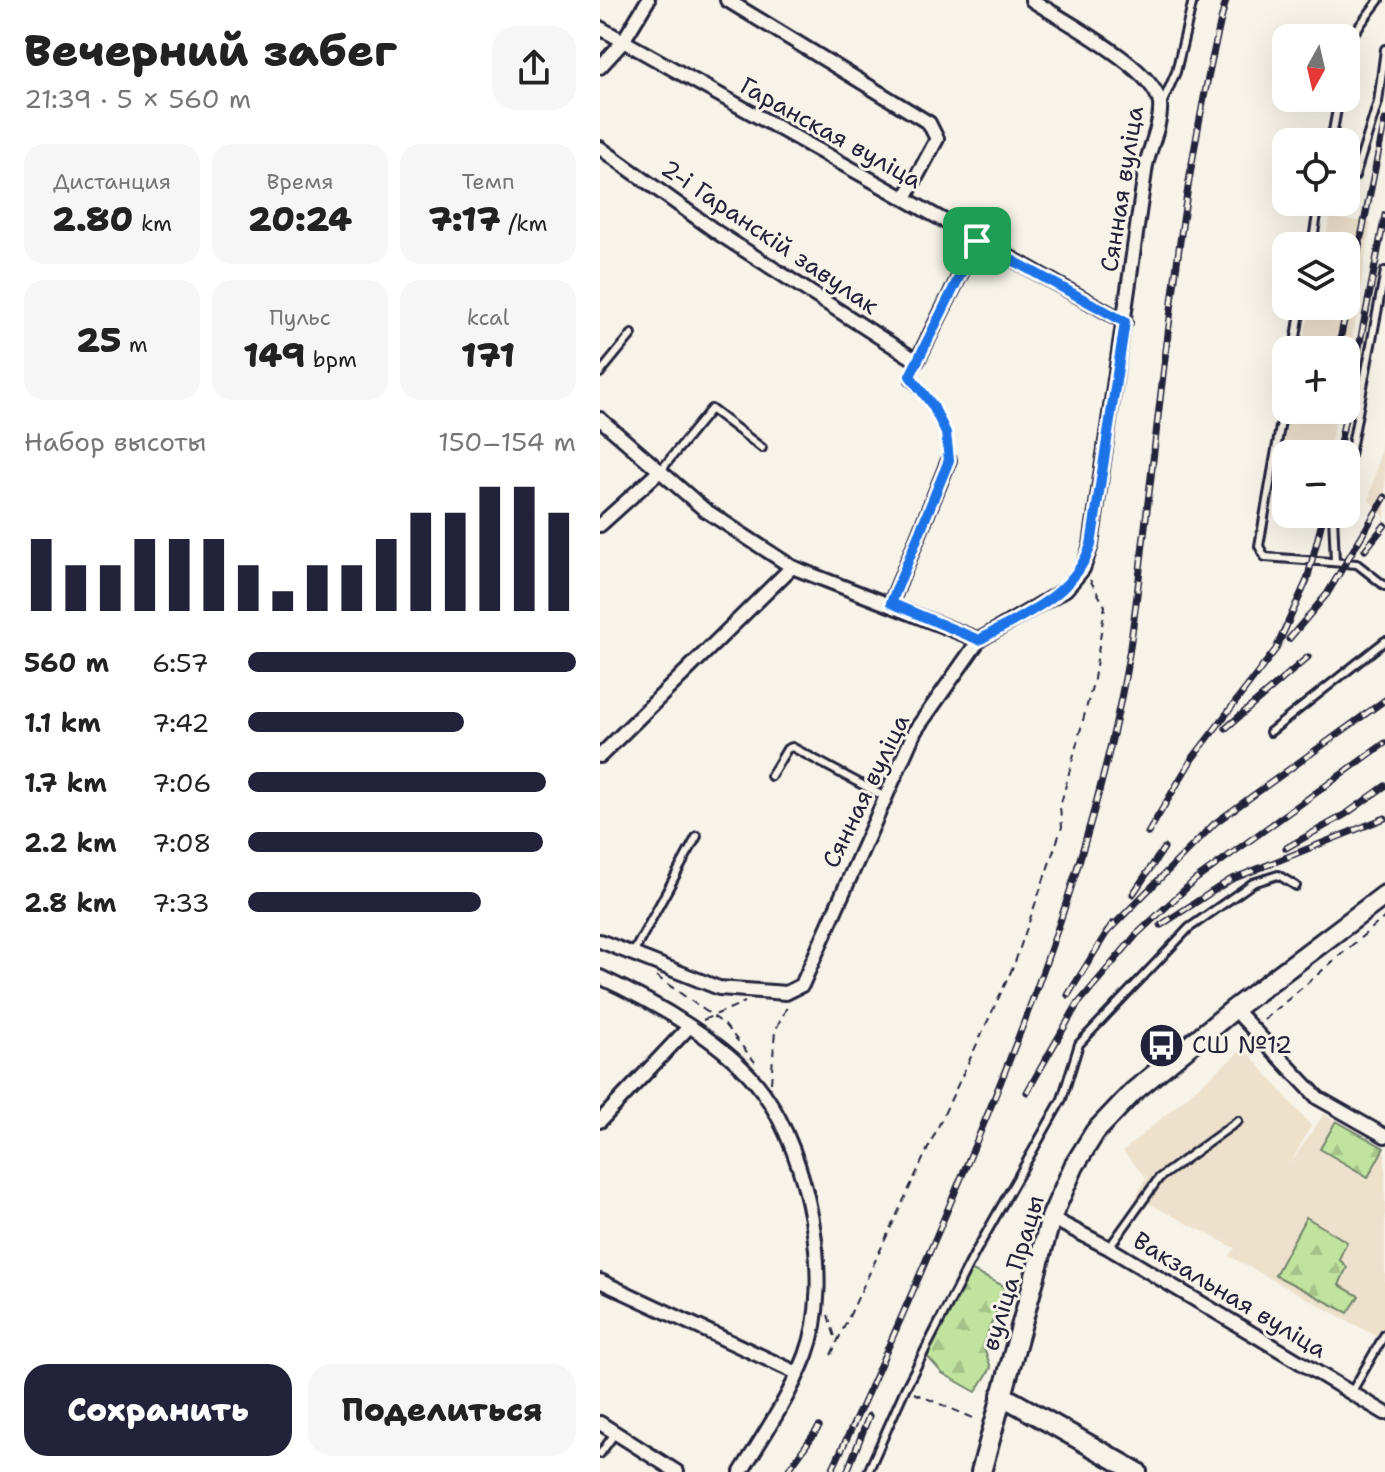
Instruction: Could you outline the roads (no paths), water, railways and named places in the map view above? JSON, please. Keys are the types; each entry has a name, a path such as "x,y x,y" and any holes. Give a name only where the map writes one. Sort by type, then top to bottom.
{"main road":[{"name":"вуліца Працы","path":"981,1472 1051,1218 1074,1166 1095,1132 1133,1092 1234,1009 1385,895"},
{"path":"1001,1395 1137,1472"}],"street":[{"path":"600,67 622,43 648,0"},
{"path":"727,0 929,123 937,139 905,198"},
{"name":"Сянная вуліца","path":"600,941 719,988 786,993 802,985 915,731 979,640 1066,589 1083,569 1091,545 1146,165 1160,107 1156,90 1127,62 1032,0"},
{"name":"Гаранская вуліца","path":"600,28 1125,322"},
{"name":"2-і Гаранскій завулак","path":"600,148 718,233 917,361"},
{"path":"917,361 977,241"},
{"path":"600,419 705,510 792,567 891,603 979,640"},
{"path":"891,603 949,460"},
{"path":"600,525 661,470"},
{"path":"600,756 792,567"},
{"path":"600,977 641,996 725,1052 762,1092 797,1166 813,1232 817,1271 814,1321 797,1373 741,1472"},
{"path":"1234,1009 1318,1098 1385,1136"},
{"path":"600,1121 688,1028"},
{"name":"Вакзальная вуліца","path":"1051,1218 1109,1248 1385,1413"},
{"path":"600,1281 797,1373"},
{"path":"600,1423 677,1472"}],"lane":[{"path":"1160,107 1176,72 1193,0"},
{"path":"1360,25 1379,0"},
{"path":"1360,160 1378,102 1385,49"},
{"path":"1353,440 1385,271"},
{"path":"600,373 632,334"},
{"path":"917,361 910,380 923,393"},
{"path":"661,470 711,409 762,448"},
{"path":"1281,424 1259,546 1265,557 1357,564 1385,586"},
{"path":"1334,528 1335,562"},
{"path":"1270,732 1385,641"},
{"path":"771,776 787,749 792,747 885,797"},
{"path":"631,955 697,836"},
{"path":"868,1472 905,1389 975,1253 1062,1099 1079,1044 1189,928 1253,883 1278,875 1296,886"},
{"path":"1109,1248 1159,1178 1238,1121"},
{"path":"1351,1393 1385,1334"},
{"path":"600,1454 616,1432"}],"railway":[{"path":"831,1472 907,1305 1003,1076 1052,946 1093,813 1129,657 1188,190 1198,126 1226,0"},
{"path":"1341,336 1385,120"},
{"path":"1341,440 1385,215"},
{"path":"1289,639 1327,594 1385,497"},
{"path":"1365,550 1385,525"},
{"path":"1148,833 1192,759 1276,649 1307,580 1320,528"},
{"path":"1226,728 1308,657"},
{"path":"1107,932 1215,823 1385,700"},
{"path":"1027,1092 1077,1005 1137,934 1195,880 1385,743"},
{"path":"1286,848 1346,814 1385,786"},
{"path":"1161,925 1230,880 1385,818"},
{"path":"1133,894 1164,848"},
{"path":"1068,995 1112,924"},
{"path":"847,1472 869,1416"},
{"path":"787,1472 819,1427"}],"place":[{"name":"СШ №12","path":"1161,1045"}]}
